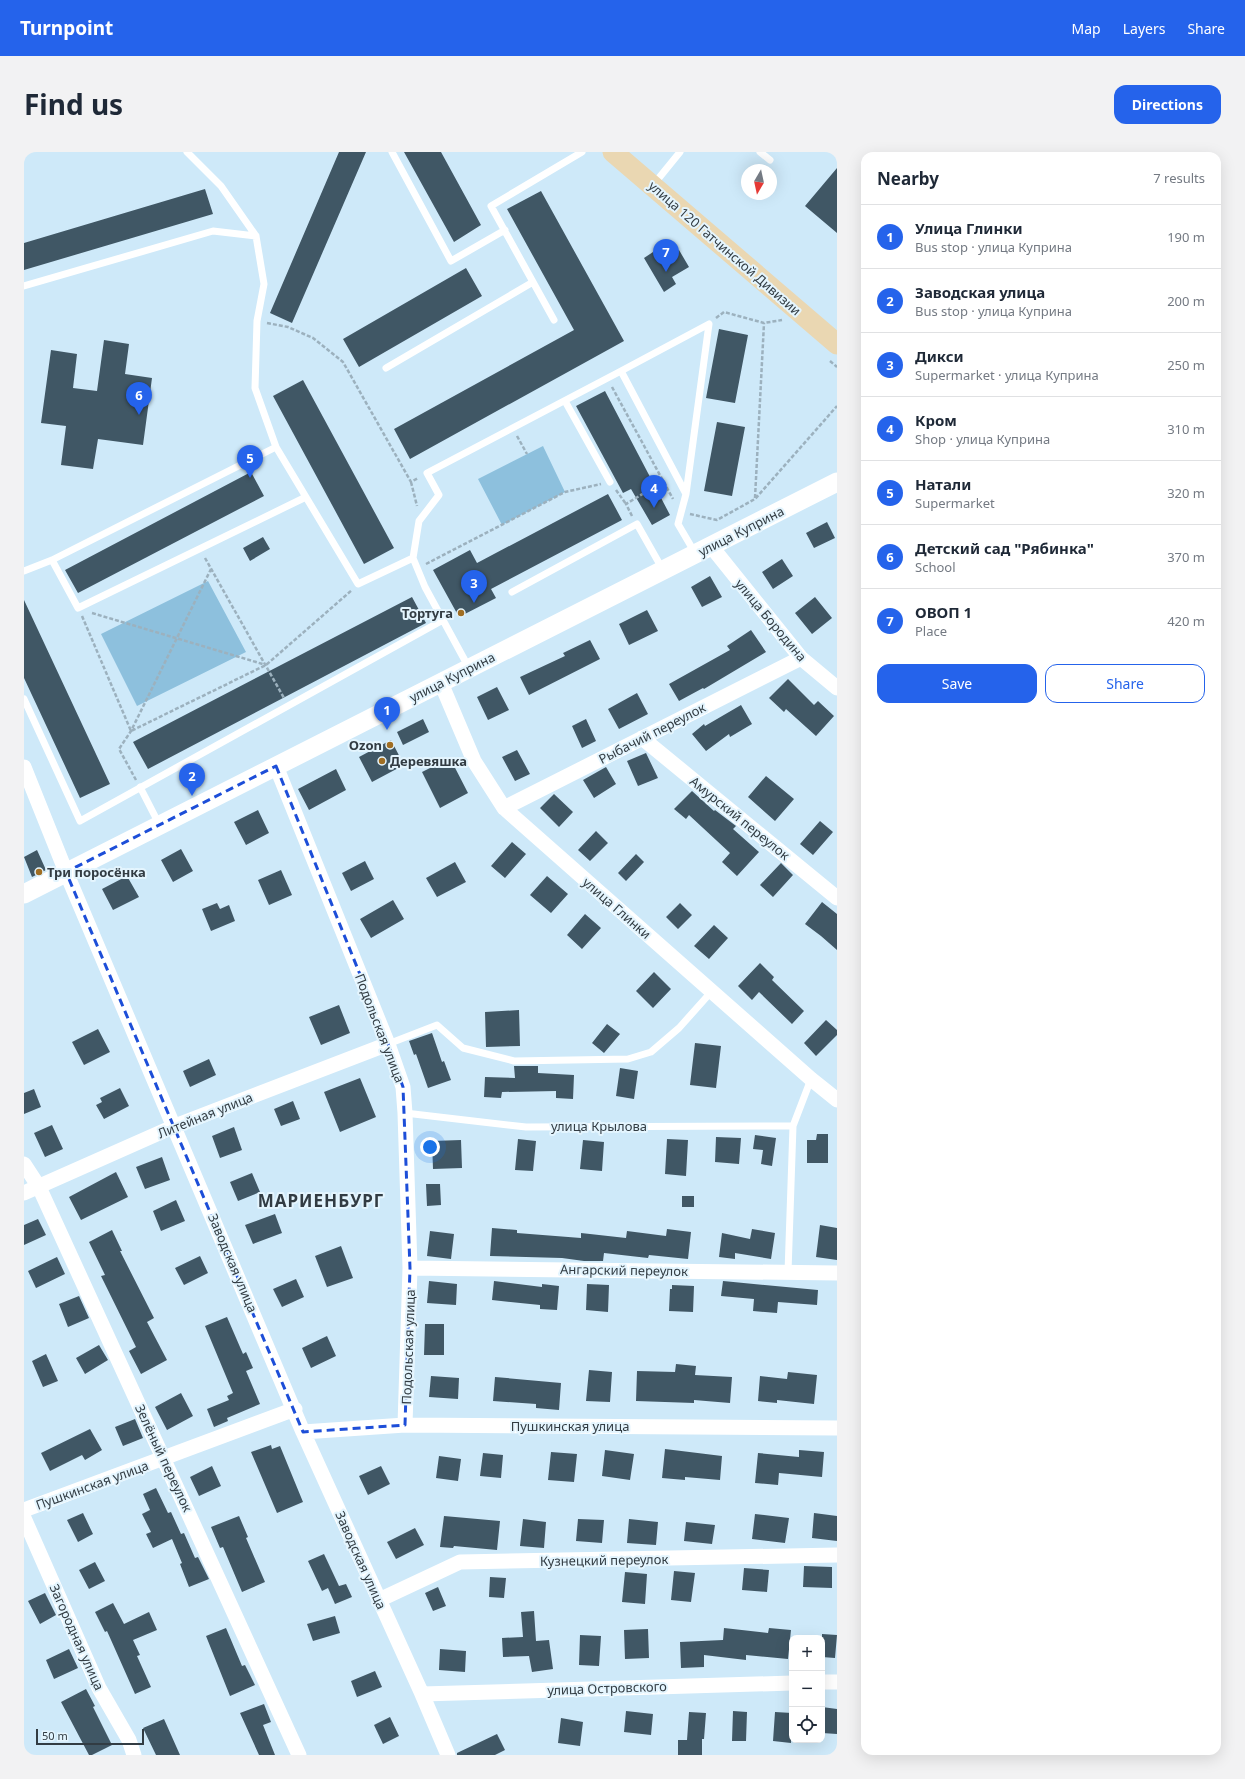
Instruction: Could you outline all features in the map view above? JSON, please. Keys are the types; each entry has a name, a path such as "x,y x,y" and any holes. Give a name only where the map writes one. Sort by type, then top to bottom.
{"main road":[{"name":"улица 120 Гатчинской Дивизии","path":"614,152 832,350"}],"street":[{"name":"улица Куприна","path":"24,894 837,482"},
{"name":"улица Бородина","path":"703,550 800,658 837,688"},
{"name":"Рыбачий переулок","path":"504,808 800,658"},
{"name":"улица Глинки","path":"441,683 474,762 504,808 811,1079 837,1100"},
{"name":"Амурский переулок","path":"642,738 837,898"},
{"name":"Подольская улица","path":"276,766 388,1044 403,1087 410,1268 405,1425"},
{"name":"Заводская улица","path":"24,767 66,872 295,1409 303,1432 422,1694 448,1755"},
{"name":"Литейная улица","path":"24,1193 175,1126 388,1044"},
{"name":"Зелёный переулок","path":"24,1164 39,1187 165,1459 299,1755"},
{"name":"Ангарский переулок","path":"410,1268 837,1273"},
{"name":"Пушкинская улица","path":"24,1510 165,1459 295,1409"},
{"name":"Пушкинская улица","path":"303,1432 405,1425 837,1428"},
{"name":"Загородная улица","path":"24,1518 99,1688 129,1740 134,1755"},
{"name":"Кузнецкий переулок","path":"379,1600 460,1562 837,1555"},
{"path":"825,1682 837,1682"},
{"name":"улица Островского","path":"422,1694 789,1683"}],"lane":[{"path":"187,152 221,186 256,236 264,284 257,321 256,388 276,447 358,584 413,558"},
{"path":"392,152 451,261 504,230"},
{"path":"554,320 491,206 582,152"},
{"path":"652,186 680,152"},
{"path":"760,152 770,160"},
{"path":"24,286 214,231 256,236"},
{"path":"386,368 533,282"},
{"path":"469,668 417,569 413,558 419,521 438,495 427,474 709,324"},
{"path":"703,550 678,524 686,494 709,324"},
{"path":"621,371 686,494"},
{"path":"565,401 610,482"},
{"path":"24,571 52,560 276,447"},
{"path":"52,560 78,608 306,497"},
{"path":"512,592 636,524 663,570"},
{"path":"24,698 80,821 443,620"},
{"path":"140,787 160,825"},
{"path":"388,1044 437,1025 463,1048 514,1061 628,1059 651,1052 679,1028 712,991"},
{"path":"788,1272 794,1126 811,1079"},
{"name":"улица Крылова","path":"405,1113 526,1127 794,1126"}],"path":[{"path":"709,324 724,312 764,323 782,320 788,324"},
{"path":"257,321 288,327 313,338 344,362 410,482 421,518"},
{"path":"755,499 764,323"},
{"path":"832,350 837,367"},
{"path":"607,378 681,513 717,520 755,499 837,406"},
{"path":"513,428 527,454"},
{"path":"410,482 427,474"},
{"path":"626,504 664,481"},
{"path":"417,569 565,492 610,482 626,504 636,524"},
{"path":"200,549 288,706"},
{"path":"140,787 119,749 131,731 211,569"},
{"path":"131,731 266,665 358,584"},
{"path":"78,608 266,665"},
{"path":"78,608 131,731"}],"highlighted area":[{"path":"276,766 388,1044 403,1087 405,1113 410,1268 405,1425 303,1432 66,872"}],"shaded area":[{"path":"543,446 565,492 502,525 478,479"},
{"path":"208,581 246,652 137,706 101,634"}],"building":[{"path":"339,152 366,152 292,323 270,313"},
{"path":"404,152 441,152 481,225 454,242"},
{"path":"837,168 837,233 805,206"},
{"path":"205,189 213,214 24,270 24,243"},
{"path":"541,191 624,341 410,459 394,429 574,330 507,209"},
{"path":"656,250 662,260 679,250 689,267 672,277 676,284 664,292 644,258"},
{"path":"466,268 482,296 359,367 343,339"},
{"path":"719,329 748,335 735,403 706,398"},
{"path":"104,340 129,344 125,374 152,378 143,445 98,439 93,469 61,465 66,426 41,423 51,350 77,354 73,388 97,391"},
{"path":"303,380 394,548 364,564 273,396"},
{"path":"605,391 670,515 652,525 631,489 623,493 576,406"},
{"path":"717,422 745,427 732,496 704,491"},
{"path":"251,472 264,496 78,593 65,570"},
{"path":"608,494 622,520 491,589 496,598 459,617 433,570 470,550 477,563"},
{"path":"827,522 835,538 814,548 806,533"},
{"path":"263,537 270,549 250,561 243,548"},
{"path":"782,559 793,576 773,589 762,572"},
{"path":"710,576 722,597 702,607 691,587"},
{"path":"412,597 426,623 148,769 133,742"},
{"path":"815,597 832,618 812,634 795,613"},
{"path":"24,600 110,784 80,798 24,678"},
{"path":"647,610 658,631 629,645 619,624"},
{"path":"751,630 766,652 704,689 703,688 679,701 669,684 730,650 727,646"},
{"path":"590,640 600,659 529,695 520,677 565,656 563,653"},
{"path":"788,679 814,705 818,701 834,716 816,736 786,709 784,712 769,698"},
{"path":"497,687 509,710 488,720 477,697"},
{"path":"637,693 648,714 619,729 608,709"},
{"path":"741,705 752,724 730,737 729,734 706,751 692,734 704,724 705,726"},
{"path":"423,719 429,732 403,745 397,732"},
{"path":"586,719 596,741 582,748 572,726"},
{"name":"Деревяшка","path":"391,740 404,765 372,782 359,757"},
{"path":"517,750 530,774 515,781 502,757"},
{"path":"646,753 658,778 638,786 627,761"},
{"path":"450,758 468,793 440,808 422,772"},
{"path":"606,767 616,784 594,798 583,780"},
{"path":"336,769 346,790 309,810 298,789"},
{"path":"766,776 794,799 775,821 748,797"},
{"path":"692,791 714,811 715,810 736,826 733,829 759,852 737,876 722,862 730,853 689,815 686,819 674,809"},
{"path":"554,794 573,812 559,827 540,808"},
{"path":"258,810 269,833 246,845 234,822"},
{"path":"820,821 833,832 813,855 800,844"},
{"path":"596,831 608,843 590,861 578,850"},
{"path":"512,842 526,854 505,878 491,866"},
{"path":"181,849 193,871 173,882 161,860"},
{"path":"37,850 46,870 32,877 24,857"},
{"path":"636,854 644,862 626,881 618,873"},
{"path":"365,861 374,879 351,891 342,873"},
{"path":"455,862 466,882 437,897 426,878"},
{"path":"781,863 793,875 773,897 760,885"},
{"path":"281,870 292,895 269,905 258,880"},
{"path":"127,876 139,897 113,910 102,889"},
{"path":"547,876 568,894 551,913 530,895"},
{"path":"393,900 404,919 371,938 360,919"},
{"path":"822,902 837,914 837,950 805,924"},
{"path":"217,903 220,909 229,905 235,921 211,931 202,909"},
{"path":"680,903 692,915 678,929 666,917"},
{"path":"585,914 601,928 582,949 567,935"},
{"path":"714,925 728,938 709,959 694,946"},
{"path":"760,963 774,977 772,980 804,1011 792,1024 759,992 752,1000 738,986"},
{"path":"654,972 671,989 653,1008 636,991"},
{"path":"339,1005 350,1033 321,1045 309,1017"},
{"path":"519,1010 520,1046 486,1047 485,1012"},
{"path":"826,1020 837,1030 837,1035 816,1056 804,1043"},
{"path":"607,1024 620,1034 604,1053 592,1043"},
{"path":"98,1029 110,1052 84,1065 72,1042"},
{"path":"432,1033 442,1062 444,1061 451,1080 428,1088 416,1054 414,1055 409,1041"},
{"path":"695,1043 721,1046 716,1088 690,1085"},
{"path":"209,1059 216,1075 190,1087 183,1071"},
{"path":"514,1066 538,1066 538,1073 574,1075 573,1099 556,1098 556,1091 502,1092 501,1098 484,1097 485,1077 515,1078"},
{"path":"620,1068 638,1071 634,1099 616,1096"},
{"path":"360,1078 376,1117 340,1132 324,1092"},
{"path":"120,1088 129,1106 104,1119 96,1105 102,1102 100,1098"},
{"path":"34,1089 41,1107 24,1114 24,1093"},
{"path":"293,1101 300,1119 281,1126 274,1109"},
{"path":"52,1125 63,1149 45,1157 34,1133"},
{"path":"234,1127 242,1150 220,1158 212,1136"},
{"path":"817,1134 828,1134 828,1163 807,1163 807,1140 816,1140"},
{"path":"755,1135 776,1138 772,1166 761,1164 763,1150 753,1149"},
{"path":"716,1137 741,1138 739,1164 715,1162"},
{"path":"518,1139 536,1141 533,1171 515,1170"},
{"path":"667,1139 688,1140 686,1176 665,1174"},
{"path":"461,1140 462,1168 433,1169 432,1141"},
{"path":"583,1140 604,1142 602,1171 580,1169"},
{"path":"162,1157 170,1180 145,1189 136,1167"},
{"path":"116,1172 128,1197 81,1220 69,1197"},
{"path":"252,1173 260,1192 238,1201 230,1182"},
{"path":"426,1184 440,1184 441,1205 427,1206"},
{"path":"682,1196 694,1196 694,1207 682,1207"},
{"path":"176,1200 185,1221 161,1231 153,1211"},
{"path":"275,1214 282,1233 253,1244 245,1225"},
{"path":"38,1219 46,1235 24,1245 24,1225"},
{"path":"820,1225 837,1228 837,1260 816,1257"},
{"path":"492,1228 517,1230 517,1233 581,1238 581,1233 626,1238 627,1231 666,1236 667,1229 691,1232 688,1259 649,1255 648,1258 604,1253 603,1261 584,1261 562,1258 490,1256"},
{"path":"752,1229 775,1233 771,1259 735,1253 735,1259 719,1257 722,1233 750,1239"},
{"path":"112,1230 122,1251 120,1251 154,1318 147,1322 167,1360 141,1374 129,1351 136,1347 101,1276 105,1275 89,1242"},
{"path":"430,1231 454,1234 451,1259 427,1256"},
{"path":"341,1246 353,1278 327,1287 315,1256"},
{"path":"200,1256 208,1273 184,1285 175,1268"},
{"path":"57,1257 65,1274 36,1288 28,1271"},
{"path":"296,1279 304,1297 282,1307 273,1289"},
{"path":"429,1281 457,1284 456,1305 427,1303"},
{"path":"494,1281 542,1287 542,1284 559,1286 557,1310 540,1309 540,1305 492,1300"},
{"path":"723,1281 818,1290 817,1305 778,1302 777,1313 753,1311 754,1299 721,1296"},
{"path":"587,1284 609,1285 608,1312 586,1310"},
{"path":"672,1285 694,1286 693,1312 669,1311 670,1289 672,1289"},
{"path":"79,1296 89,1318 68,1327 59,1304"},
{"path":"227,1317 243,1354 246,1352 253,1368 246,1371 260,1404 227,1418 228,1421 214,1427 207,1409 229,1400 227,1396 233,1393 205,1326"},
{"path":"425,1324 444,1324 444,1355 424,1355"},
{"path":"327,1336 336,1356 311,1368 302,1348"},
{"path":"99,1345 108,1360 85,1374 76,1358"},
{"path":"46,1354 58,1381 43,1387 32,1361"},
{"path":"676,1364 696,1366 695,1375 732,1377 730,1403 694,1400 694,1403 636,1401 637,1371 675,1372"},
{"path":"589,1370 612,1372 610,1402 586,1401"},
{"path":"788,1372 817,1375 814,1404 777,1400 777,1403 758,1401 760,1376 787,1379"},
{"path":"431,1376 459,1378 458,1399 429,1397"},
{"path":"495,1377 561,1383 559,1410 536,1408 536,1404 493,1401"},
{"path":"181,1393 193,1416 167,1430 155,1407"},
{"path":"135,1419 143,1438 123,1446 115,1427"},
{"path":"90,1429 102,1450 85,1460 82,1455 50,1471 41,1453"},
{"path":"271,1445 272,1449 280,1446 303,1502 277,1513 251,1452"},
{"path":"665,1449 722,1456 720,1480 685,1477 685,1480 662,1478"},
{"path":"605,1450 634,1454 630,1480 602,1476"},
{"path":"799,1450 824,1452 822,1477 779,1473 778,1485 755,1483 758,1453 799,1457"},
{"path":"551,1452 577,1454 574,1482 548,1480"},
{"path":"483,1453 503,1455 501,1478 480,1476"},
{"path":"439,1456 461,1459 458,1481 436,1478"},
{"path":"212,1466 221,1486 199,1496 190,1477"},
{"path":"381,1466 390,1484 368,1495 359,1476"},
{"path":"156,1488 168,1513 171,1512 181,1534 184,1533 195,1558 198,1557 209,1579 189,1587 180,1564 182,1563 172,1539 153,1548 146,1534 151,1532 142,1514 150,1510 143,1494"},
{"path":"83,1513 93,1534 78,1542 67,1520"},
{"path":"814,1513 837,1516 837,1541 812,1538"},
{"path":"755,1514 789,1518 785,1543 752,1539"},
{"path":"239,1516 248,1537 246,1538 265,1582 242,1592 223,1547 220,1548 211,1527"},
{"path":"444,1516 500,1521 497,1550 454,1546 453,1548 440,1547"},
{"path":"523,1519 546,1522 544,1548 520,1546"},
{"path":"578,1519 604,1520 602,1543 576,1541"},
{"path":"629,1519 658,1522 656,1545 627,1543"},
{"path":"686,1522 715,1525 712,1544 684,1541"},
{"path":"415,1528 424,1545 396,1559 387,1542"},
{"path":"324,1554 339,1586 346,1584 352,1597 335,1604 328,1588 322,1591 308,1561"},
{"path":"95,1562 105,1581 89,1589 79,1570"},
{"path":"804,1566 832,1567 832,1588 803,1587"},
{"path":"744,1568 769,1570 767,1592 742,1590"},
{"path":"674,1571 695,1573 691,1602 671,1600"},
{"path":"625,1572 647,1574 645,1604 622,1602"},
{"path":"490,1577 506,1578 504,1598 489,1597"},
{"path":"438,1587 446,1606 433,1611 425,1593"},
{"path":"45,1593 56,1615 40,1624 28,1601"},
{"path":"113,1603 124,1624 149,1612 157,1630 133,1640 140,1655 137,1656 151,1687 135,1694 107,1631 105,1632 95,1612"},
{"path":"534,1611 536,1641 549,1640 553,1669 532,1672 529,1656 503,1657 502,1638 523,1637 521,1612"},
{"path":"335,1616 340,1633 313,1641 307,1624"},
{"path":"226,1628 242,1666 245,1665 255,1685 230,1696 206,1636"},
{"path":"724,1628 768,1633 769,1628 791,1630 790,1635 789,1635 788,1659 746,1655 746,1660 704,1655 704,1667 681,1668 680,1642 723,1640"},
{"path":"648,1629 649,1658 625,1659 624,1630"},
{"path":"822,1634 837,1635 835,1658 825,1657 825,1635"},
{"path":"580,1635 601,1636 599,1666 579,1665"},
{"path":"69,1649 78,1668 54,1679 46,1660"},
{"path":"440,1649 466,1651 465,1672 439,1670"},
{"path":"375,1671 382,1687 357,1697 351,1681"},
{"path":"86,1689 95,1706 93,1707 112,1745 92,1755 89,1755 61,1702"},
{"path":"264,1704 271,1722 263,1725 275,1755 259,1755 240,1713"},
{"path":"825,1707 837,1709 837,1734 825,1733"},
{"path":"626,1711 653,1714 651,1735 624,1732"},
{"path":"733,1711 747,1712 746,1741 732,1741"},
{"path":"689,1712 706,1713 704,1739 702,1739 702,1755 678,1755 678,1740 687,1740"},
{"path":"775,1712 789,1713 789,1743 773,1741"},
{"path":"390,1717 399,1736 383,1744 374,1725"},
{"path":"561,1718 583,1722 580,1746 558,1743"},
{"path":"164,1719 180,1755 156,1755 143,1728"},
{"path":"497,1734 505,1750 495,1755 457,1755 457,1753"}],"place":[{"name":"ОВОП 1","path":"666,272"},
{"name":"Детский сад \"Рябинка\"","path":"139,415"},
{"name":"Натали","path":"250,478"},
{"name":"Кром","path":"654,508"},
{"name":"Дикси","path":"474,603"},
{"name":"Тортуга","path":"461,613"},
{"name":"Улица Глинки","path":"387,730"},
{"name":"Ozon","path":"390,745"},
{"name":"Деревяшка","path":"382,761"},
{"name":"Заводская улица","path":"192,796"},
{"name":"Три поросёнка","path":"39,872"}],"district":[{"name":"МАРИЕНБУРГ","path":"321,1201"}]}
